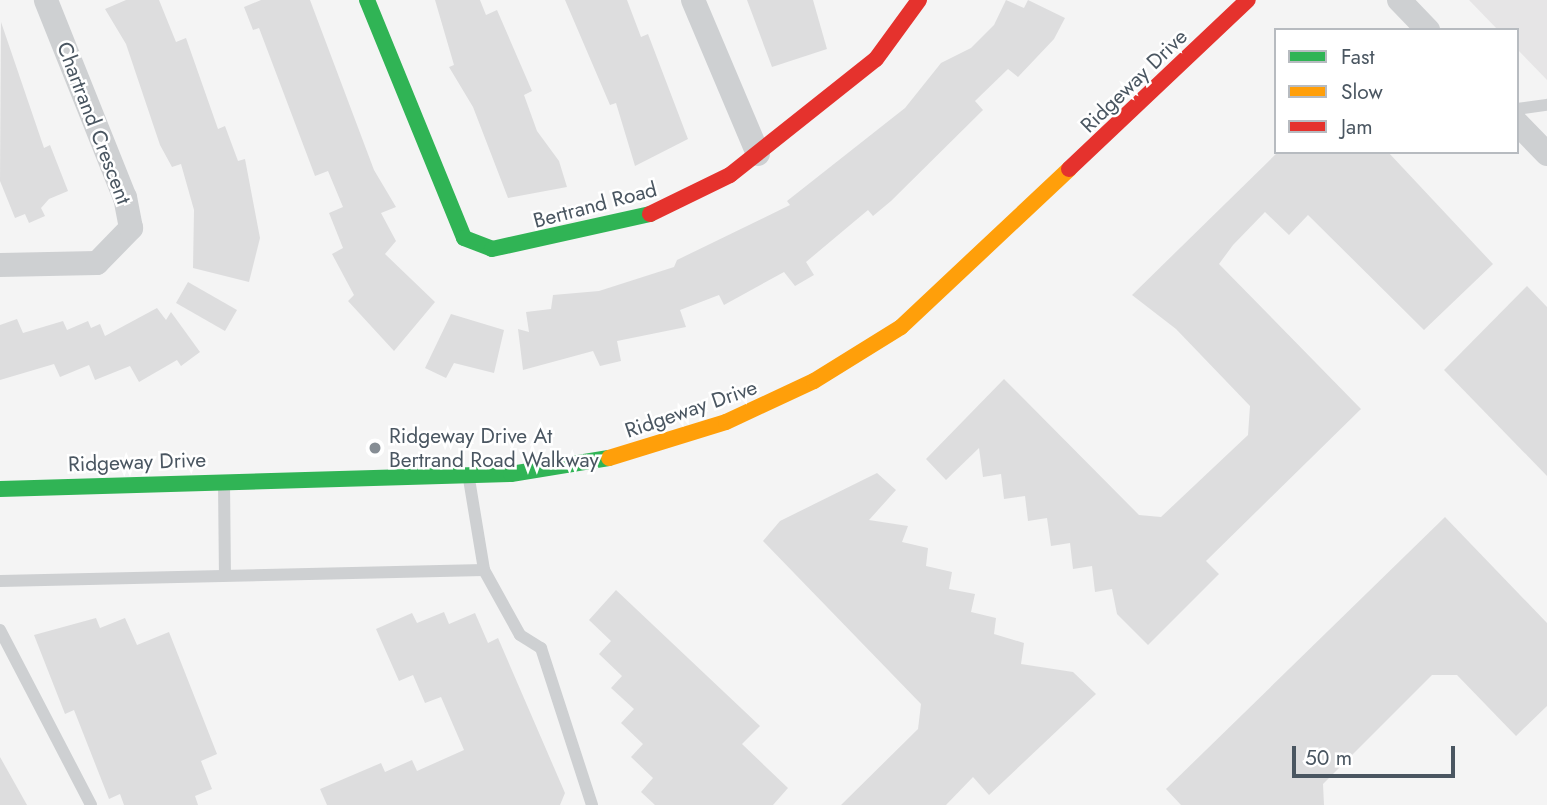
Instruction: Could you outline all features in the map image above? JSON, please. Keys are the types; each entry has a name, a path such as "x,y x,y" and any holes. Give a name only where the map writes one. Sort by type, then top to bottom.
{"street":[{"name":"Chartrand Crescent","path":"0,265 97,263 131,228 125,198 46,0"},
{"name":"Bertrand Road","path":"367,0 453,223 476,246 522,246 666,210 758,154 876,59 919,0"},
{"path":"693,0 758,154"},
{"name":"Ridgeway Drive","path":"0,489 224,480 469,475 576,465 689,435 764,407 856,356 954,282 1248,0"},
{"path":"1399,0 1426,28"},
{"path":"1519,125 1547,154"}],"lane":[{"path":"1519,110 1547,105"},
{"path":"469,475 484,570 520,635 541,648 592,805"},
{"path":"224,480 225,574"},
{"path":"0,582 225,574 484,570"},
{"path":"0,631 91,805"}],"shaded area":[{"path":"1469,0 1547,0 1547,80 1519,51 1519,28 1496,28"}],"building":[{"path":"126,0 159,0 176,42 186,38 218,129 225,126 238,161 245,159 260,238 249,282 193,268 194,210 181,164 172,167 160,145 126,44 105,9"},
{"path":"261,0 310,0 374,170 396,207 381,213 396,241 385,254 435,302 394,351 348,301 354,295 332,254 343,248 329,213 343,207 328,171 315,176 259,28 253,30 244,7"},
{"path":"435,0 480,0 486,15 497,10 532,91 524,95 537,131 559,161 567,187 508,198 473,107 449,67 454,65"},
{"path":"565,0 627,0 641,37 648,34 688,139 635,166 616,103 610,105"},
{"path":"747,0 813,0 827,49 772,67"},
{"path":"1006,0 1024,8 1028,0 1065,18 1054,39 1018,77 1008,69 975,101 983,110 891,201 873,216 868,210 806,262 814,275 795,286 784,272 724,305 719,295 680,310 686,327 617,341 621,361 600,366 593,351 523,370 518,329 529,332 526,312 551,309 553,295 599,291 674,267 677,260 790,205 787,201 905,108 941,63 971,48 994,25"},
{"path":"1,22 44,148 50,145 68,191 49,199 41,208 45,216 29,223 25,214 15,218 0,181"},
{"path":"1276,154 1390,154 1493,264 1424,330 1308,215 1289,235 1265,212 1233,245 1219,264 1361,409 1206,561 1219,574 1148,645 1117,614 1112,589 1095,592 1092,566 1073,569 1070,543 1051,546 1047,518 1028,521 1025,496 1004,499 1001,474 983,477 979,448 946,480 926,459 1004,379 1139,515 1161,517 1248,435 1250,406 1176,329 1132,295"},
{"path":"188,282 237,310 225,331 176,303"},
{"path":"1527,286 1547,307 1547,476 1444,370"},
{"path":"157,308 166,320 171,312 200,352 181,366 177,360 139,382 130,366 95,380 89,365 60,377 54,364 0,380 0,325 17,319 23,333 63,321 67,330 88,321 91,328 100,324 105,336"},
{"path":"451,314 504,330 494,373 454,363 446,378 425,368"},
{"path":"877,473 896,490 869,520 908,526 902,542 928,548 926,566 952,572 949,589 975,594 971,612 996,618 994,634 1024,643 1021,664 1073,672 1096,694 989,795 973,777 946,805 841,805 918,729 921,704 763,541 780,521"},
{"path":"1445,517 1547,623 1547,706 1516,736 1457,675 1432,675 1323,784 1324,805 1181,805 1166,789"},
{"path":"616,590 760,726 742,744 788,788 773,805 655,805 641,792 653,778 631,757 643,744 621,723 634,709 611,688 622,676 599,654 611,641 589,620"},
{"path":"444,612 449,624 475,613 488,643 498,638 565,793 560,805 327,805 320,789 381,763 385,772 412,760 417,771 464,750 441,697 425,703 413,675 399,681 376,629 412,613 417,623"},
{"path":"96,618 100,628 125,618 137,645 169,632 217,754 201,761 212,789 195,796 198,805 124,805 120,794 109,799 74,710 65,714 34,635"},
{"path":"0,757 27,805 0,805"}],"traffic: fast":[{"path":"367,0 464,238 492,249 650,214"},
{"path":"0,489 511,474 609,458"}],"traffic: slow":[{"path":"609,458 726,422 814,381 901,327 1069,169"}],"traffic: jam":[{"path":"650,214 730,175 876,59 919,0"},
{"path":"1069,169 1248,0"}],"place":[{"name":"Ridgeway Drive At Bertrand Road Walkway","path":"375,448"}]}
